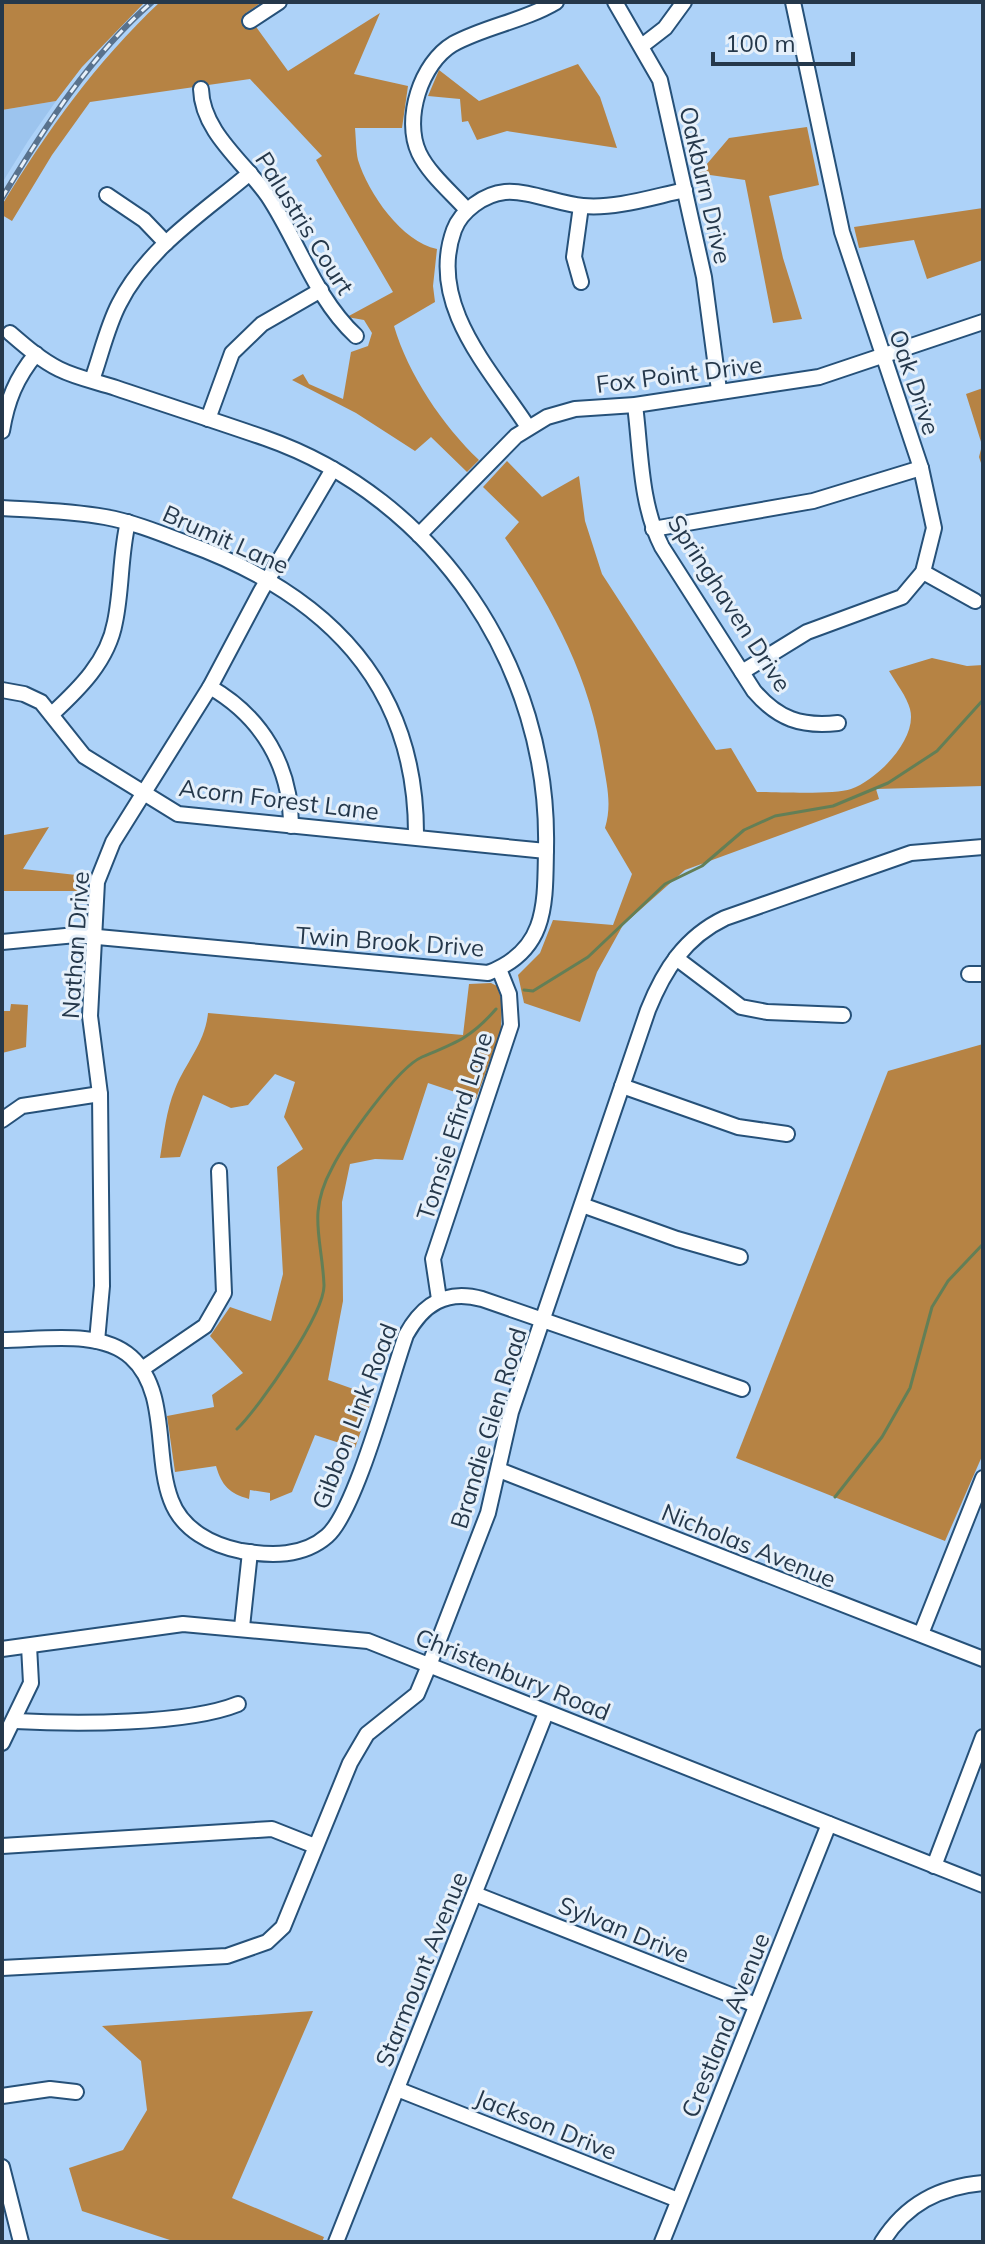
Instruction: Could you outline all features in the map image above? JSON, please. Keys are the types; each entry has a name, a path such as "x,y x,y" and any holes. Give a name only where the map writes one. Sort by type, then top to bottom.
{"street":[{"path":"250,21 279,2"},
{"path":"467,210 419,154 413,119 425,73 435,58 452,45 556,2"},
{"name":"Oakburn Drive","path":"615,2 643,45 660,80 707,291 719,390"},
{"path":"643,45 665,28 684,2"},
{"name":"Oak Drive","path":"793,2 842,232 921,468 934,528 923,572"},
{"name":"Palustris Court","path":"201,89 208,120 268,197 321,290 356,336"},
{"path":"92,380 119,304 166,243 250,173"},
{"path":"528,427 465,330 447,291 448,247 458,218 467,210 505,192 603,207 685,190"},
{"path":"107,195 132,210 166,243"},
{"path":"581,206 574,257 581,282"},
{"path":"208,419 232,353 262,324 321,290"},
{"name":"Fox Point Drive","path":"419,535 528,427 575,409 635,405 819,377 983,322"},
{"name":"Twin Brook Drive","path":"2,942 76,935 471,972 499,969 523,954 536,937 544,903 546,851 543,767 523,695 507,656 476,603 419,535 373,495 297,450 61,370 10,333"},
{"path":"2,431 6,403 19,376 36,354"},
{"name":"Springhaven Drive","path":"635,405 653,529 754,691 778,715 812,725 838,723"},
{"path":"653,529 813,501 921,468"},
{"name":"Nathan Drive","path":"97,1341 102,1286 100,1094 90,1016 97,882 103,863 143,793 210,687 268,579 333,469"},
{"name":"Brumit Lane","path":"2,508 128,522 223,557 268,579 319,614 350,647 376,682 396,722 411,769 416,836"},
{"path":"52,714 84,683 107,646 115,624 128,522"},
{"path":"742,672 807,632 902,597 923,572 975,601"},
{"path":"210,687 245,712 263,732 283,770 289,791 291,826"},
{"name":"Acorn Forest Lane","path":"2,690 24,694 41,702 84,756 178,814 546,851"},
{"name":"Brandie Glen Road","path":"2,1968 227,1956 250,1951 267,1942 283,1927 350,1763 367,1734 417,1694 430,1663 488,1513 511,1412 659,982 701,931 725,918 911,853 983,847"},
{"path":"676,958 741,1007 767,1012 843,1015"},
{"name":"Tomsie Efird Lane","path":"439,1299 433,1259 511,1025 509,994 499,969"},
{"path":"622,1086 738,1127 787,1134"},
{"path":"2,1120 22,1106 100,1094"},
{"path":"2,1340 97,1341 121,1350 142,1369 205,1326 224,1293 219,1171"},
{"path":"582,1205 677,1239 740,1257"},
{"path":"439,1299 469,1295 742,1389"},
{"name":"Gibbon Link Road","path":"142,1369 151,1391 165,1482 172,1504 185,1523 216,1544 250,1552 289,1554 306,1549 333,1531 346,1512 406,1335 414,1319 439,1299"},
{"name":"Nicholas Avenue","path":"499,1470 983,1659"},
{"path":"921,1634 983,1478"},
{"path":"242,1627 250,1552"},
{"name":"Christenbury Road","path":"2,1649 166,1625 242,1627 368,1641 430,1663 546,1713 983,1885"},
{"path":"2,1743 31,1683 29,1646"},
{"path":"15,1721 71,1724 214,1714 238,1704"},
{"name":"Starmount Avenue","path":"336,2242 546,1713"},
{"path":"934,1866 983,1737"},
{"name":"Crestland Avenue","path":"662,2242 829,1824"},
{"path":"2,1846 272,1829 315,1846"},
{"name":"Sylvan Drive","path":"475,1894 756,2005"},
{"path":"2,2096 50,2089 76,2092"},
{"name":"Jackson Drive","path":"397,2089 678,2200"},
{"path":"2,2167 21,2242"},
{"path":"882,2242 891,2227 922,2200 954,2186 983,2183"}],"shaded area":[{"path":"2,2 145,2 82,67 56,101 2,110"},
{"path":"160,2 262,2 246,13 288,71 380,13 354,74 408,86 402,128 355,128 358,160 370,187 388,214 411,237 437,249 433,286 435,302 394,326 408,362 428,398 452,431 479,460 467,472 431,437 415,451 356,413 292,380 303,374 309,384 343,399 351,352 368,346 372,333 364,320 347,317 393,292 316,160 322,156 250,79 90,102 52,155 12,221 2,215 2,205 74,98"},
{"path":"578,64 600,97 617,148 507,131 477,140 468,121 462,122 460,99 428,96 439,70 479,101"},
{"path":"56,101 28,141 2,183 2,110"},
{"path":"807,127 819,185 769,196 783,258 802,319 773,323 745,180 710,175 695,178 729,138"},
{"path":"983,208 983,260 927,279 914,240 859,248 854,227"},
{"path":"983,388 983,469 979,457 982,445 966,394"},
{"path":"507,461 542,497 579,476 585,521 602,574 716,750 731,748 757,792 843,791 872,777 902,745 911,721 909,704 889,671 932,658 967,666 983,665 983,786 876,789 879,799 685,870 623,925 597,972 580,1022 524,1003 518,975 540,953 553,920 613,925 632,874 605,828 608,803 606,779 597,731 579,672 554,617 505,538 519,522 483,487"},
{"path":"49,827 23,869 85,876 83,891 2,891 4,835"},
{"path":"491,983 497,986 502,1001 501,1030 476,1099 428,1083 403,1160 375,1159 350,1164 342,1202 343,1301 328,1380 373,1396 355,1448 315,1435 292,1492 270,1501 270,1493 250,1490 249,1499 231,1491 221,1479 216,1466 175,1472 167,1416 214,1407 212,1395 243,1373 210,1336 230,1307 271,1321 283,1274 277,1167 303,1149 284,1117 295,1082 275,1074 248,1105 231,1108 203,1095 180,1157 160,1158 172,1097 199,1043 208,1013 463,1035 469,984"},
{"path":"11,1004 28,1005 26,1047 2,1053 2,1011 10,1011"},
{"path":"983,1044 983,1454 945,1541 736,1458 888,1071"},
{"path":"313,2011 232,2198 324,2237 322,2242 176,2242 82,2211 69,2168 123,2150 147,2110 141,2061 102,2026"}],"waterway":[{"path":"524,990 533,991 588,957 665,884 702,866 744,830 775,816 833,806 888,783 937,751 983,700"},
{"path":"237,1429 289,1360 321,1298 324,1285 318,1213 324,1184 339,1156 372,1107 399,1075 422,1057 470,1033 496,1009"},
{"path":"835,1497 882,1437 910,1388 932,1307 948,1281 983,1244"}],"railway":[{"path":"2,198 34,145 88,69 152,2"}]}
